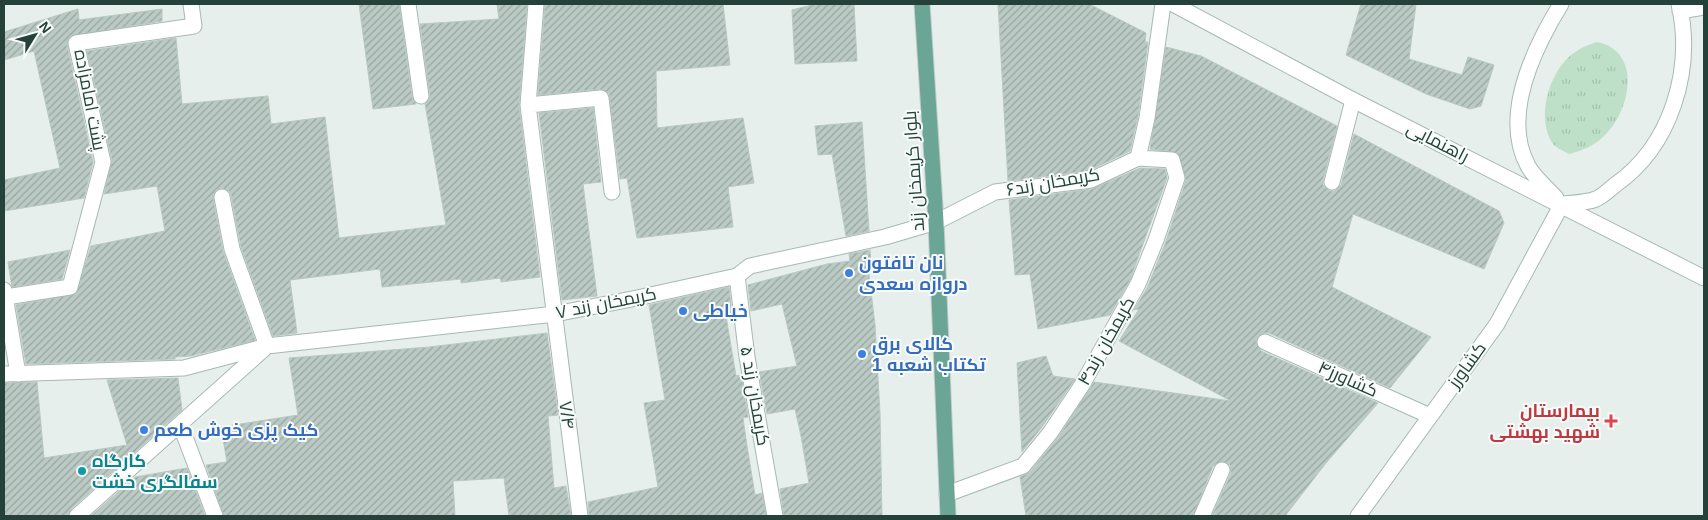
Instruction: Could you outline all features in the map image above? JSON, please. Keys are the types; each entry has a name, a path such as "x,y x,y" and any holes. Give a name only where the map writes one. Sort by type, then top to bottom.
{"main road":[{"name":"بلوار کریمخان زند","path":"922,4 936,222 948,516"}],"street":[{"name":"پشت امامزاده","path":"5,293 70,287 103,162 76,43 194,26 191,4"},
{"path":"408,4 422,96"},
{"name":"۷/۴","path":"536,4 528,105 580,516"},
{"path":"1138,158 1147,118 1163,4"},
{"name":"راهنمایی","path":"1173,4 1353,100 1562,204 1704,278"},
{"path":"1560,4 1530,64 1519,102 1519,136 1528,166 1562,204 1595,199 1626,177 1653,149 1666,127 1677,96 1682,64 1680,7 1704,7"},
{"path":"528,105 601,98 612,192"},
{"path":"1332,182 1353,100"},
{"name":"کریمخان زند۶","path":"936,222 995,192 1091,180 1138,158"},
{"name":"کریمخان زند۴","path":"947,494 1023,466 1050,433 1082,386 1138,284 1156,240 1176,178 1172,160 1138,158"},
{"path":"77,516 267,346 232,249 222,197"},
{"name":"کشاورز","path":"1358,516 1497,324 1562,204"},
{"name":"کریمخان زند ۷","path":"11,374 184,368 267,346 555,314 737,276 750,266 885,237 936,222"},
{"name":"کریمخان زند ۵","path":"737,276 747,357 775,516"},
{"path":"5,293 11,374"},
{"name":"کشاورز۴","path":"1265,342 1430,416"},
{"path":"180,424 215,516"},
{"path":"1202,516 1222,470"}],"green space":[{"path":"1597,42 1611,48 1621,57 1626,68 1628,82 1626,96 1615,123 1606,134 1589,147 1569,154 1554,145 1548,134 1545,110 1550,86 1562,64 1570,56 1576,51"}],"building":[{"path":"359,4 399,4 412,97 416,104 373,109"},
{"path":"497,4 527,4 519,106 540,277 501,282 500,278 461,283 461,279 382,287 380,269 290,280 297,333 273,336 241,247 231,195 229,191 221,188 216,190 213,198 223,251 255,340 191,356 175,357 175,359 26,364 16,305 76,294 91,246 165,231 157,186 104,194 112,160 87,51 176,38 182,104 268,96 271,124 325,117 339,238 446,225 425,104 430,95 420,24 499,19"},
{"path":"545,4 723,4 730,65 656,71 657,128 743,118 754,183 728,187 733,227 637,238 627,178 620,179 609,93 600,89 538,95"},
{"path":"816,4 854,4 857,61 795,64 792,10"},
{"path":"998,4 1089,4 1146,33 1145,42 1148,42 1138,116 1130,151 1088,171 1008,181"},
{"path":"1361,4 1416,4 1409,59 1462,75 1468,57 1494,65 1481,106 1470,109 1426,94 1346,55"},
{"path":"78,9 79,20 162,9 162,21 70,36 67,45 93,162 84,198 4,211 4,180 60,168 34,51 4,60 4,32"},
{"path":"1166,47 1201,56 1337,126 1323,180 1323,185 1329,191 1335,191 1341,185 1354,134 1499,211 1504,223 1484,269 1353,214 1332,287 1431,337 1390,388 1269,333 1264,333 1257,338 1256,343 1261,351 1378,403 1326,463 1285,516 1212,516 1231,473 1230,465 1221,461 1213,466 1193,516 1026,516 1020,477 1030,472 1057,439 1094,382 1231,401 1119,341 1139,309 1134,310 1147,288 1165,244 1186,180 1178,153 1150,149"},
{"path":"593,108 601,182 583,184 597,296 562,300 539,113"},
{"path":"862,122 869,231 846,236 832,154 818,155 815,126"},
{"path":"1140,168 1165,169 1167,178 1130,280 1110,315 1038,329 1030,274 1015,275 1009,200 1092,189"},
{"path":"70,250 62,279 12,287 8,262"},
{"path":"870,250 871,265 868,266 875,325 880,413 882,516 784,516 780,489 809,483 801,436 795,409 767,414 759,372 797,366 782,304 751,311 748,285 827,264 850,261 849,254"},
{"path":"729,287 732,314 726,316 736,376 741,375 748,417 743,418 747,446 755,495 762,493 766,516 589,516 588,502 658,487 644,403 665,400 649,305"},
{"path":"547,333 558,415 548,416 554,488 566,486 571,516 509,516 504,478 453,481 455,516 224,516 206,465 227,462 221,427 298,415 289,358 429,347"},
{"path":"1046,356 1053,376 1075,379 1022,452 1017,363"},
{"path":"178,378 182,410 71,509 68,516 4,516 4,383 37,382 44,458 127,445 107,380"},
{"path":"187,468 205,516 91,516 135,477"}],"place":[{"name":"نان تافتون دروازه سعدی","path":"849,273"},
{"name":"خیاطی","path":"683,311"},
{"name":"کالای برق تکتاب شعبه 1","path":"862,354"},
{"name":"بیمارستان شهید بهشتی","path":"1611,421"},
{"name":"کیک پزی خوش طعم","path":"144,430"},
{"name":"کارگاه سفالگری خشت","path":"82,471"}]}
